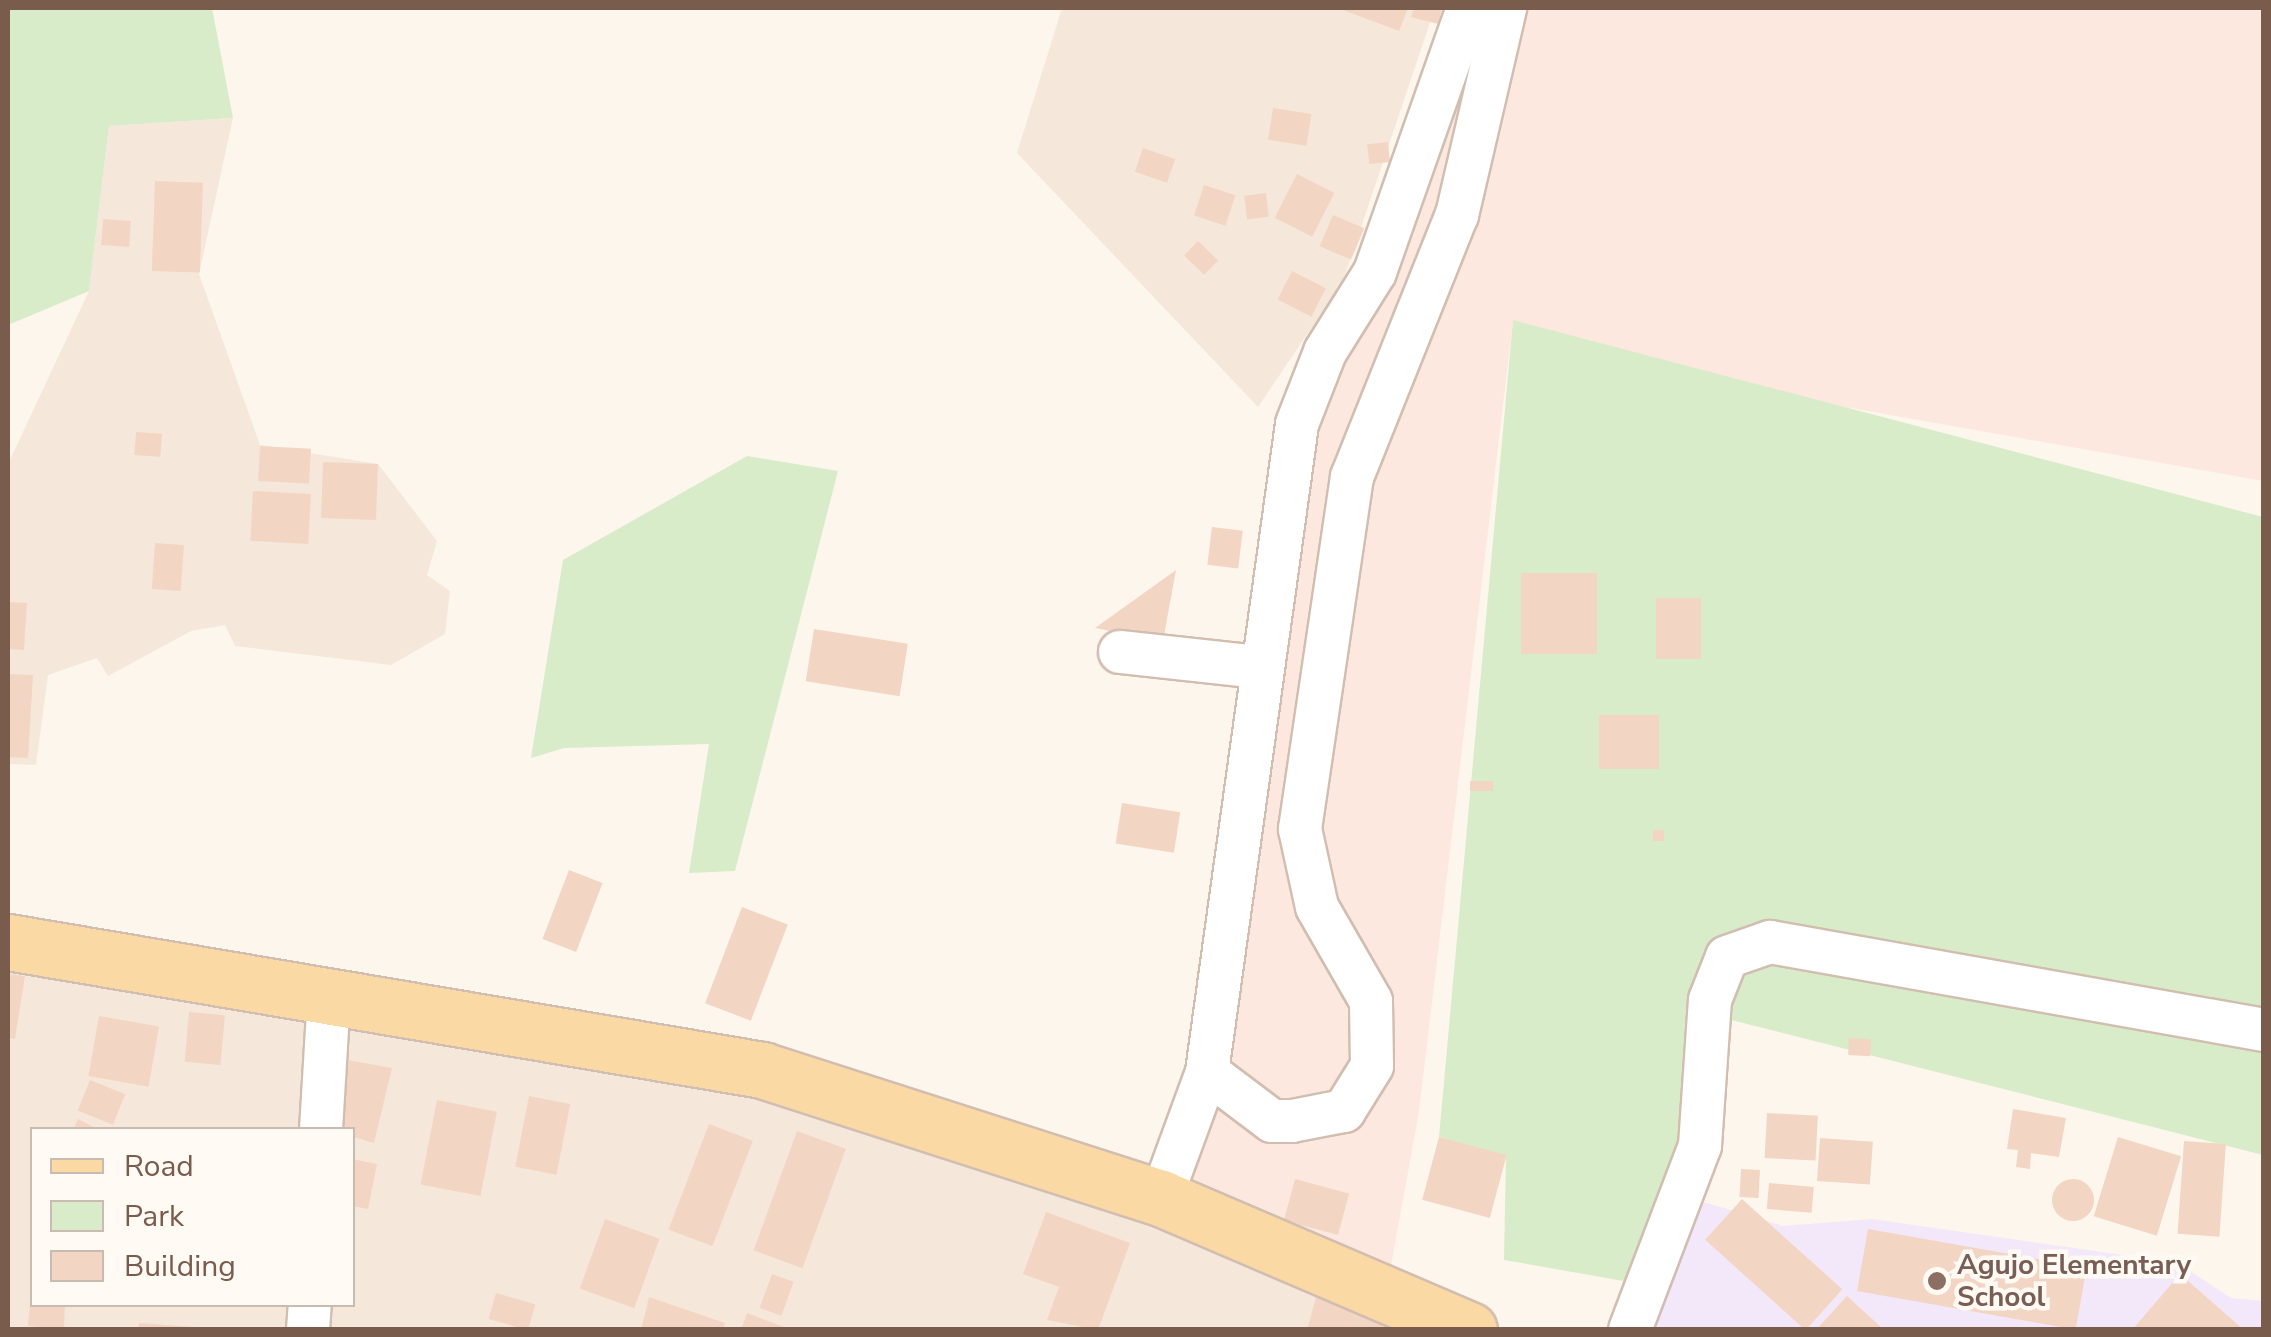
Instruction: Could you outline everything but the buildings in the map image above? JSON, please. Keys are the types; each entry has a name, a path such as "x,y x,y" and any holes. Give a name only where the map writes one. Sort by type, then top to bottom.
{"main road":[{"path":"8,942 762,1070 1162,1198 1469,1330"}],"street":[{"path":"1162,1198 1207,1072 1258,667 1297,424 1325,352 1374,272 1468,8"},
{"path":"1207,1072 1272,1121 1292,1121 1344,1111 1372,1066 1371,1001 1317,907 1300,829 1352,477 1457,215 1505,8"},
{"path":"1120,652 1258,667"},
{"path":"1630,1330 1700,1146 1710,1000 1727,957 1770,942 2264,1030"},
{"path":"321,1127 329,997"}],"shaded area":[{"path":"1062,8 1435,8 1343,281 1258,407 1017,153"},
{"path":"1462,8 2263,8 2263,481 1817,402 1513,321 1419,1112 1388,1282 1172,1191 1285,416 1372,288"},
{"path":"233,118 199,274 260,445 378,464 437,541 427,575 450,591 445,634 391,665 235,646 225,625 191,631 108,676 97,658 48,675 36,765 8,764 8,464 89,291 109,126"},
{"path":"8,952 329,997 1127,1158 1472,1329 8,1330"},
{"name":"Agujo Elementary School","path":"1694,1199 1783,1226 1872,1219 2178,1263 2231,1298 2264,1301 2263,1330 1653,1330"}],"green space":[{"path":"8,8 212,8 233,118 109,126 89,291 8,325"},
{"path":"1513,320 2263,517 2263,1155 1692,1010 1688,1145 1635,1283 1504,1260 1506,1156 1439,1137"},
{"path":"747,456 838,471 735,871 689,873 709,744 564,748 531,758 563,560"}],"place":[{"name":"Agujo Elementary School","path":"1937,1281"}]}
